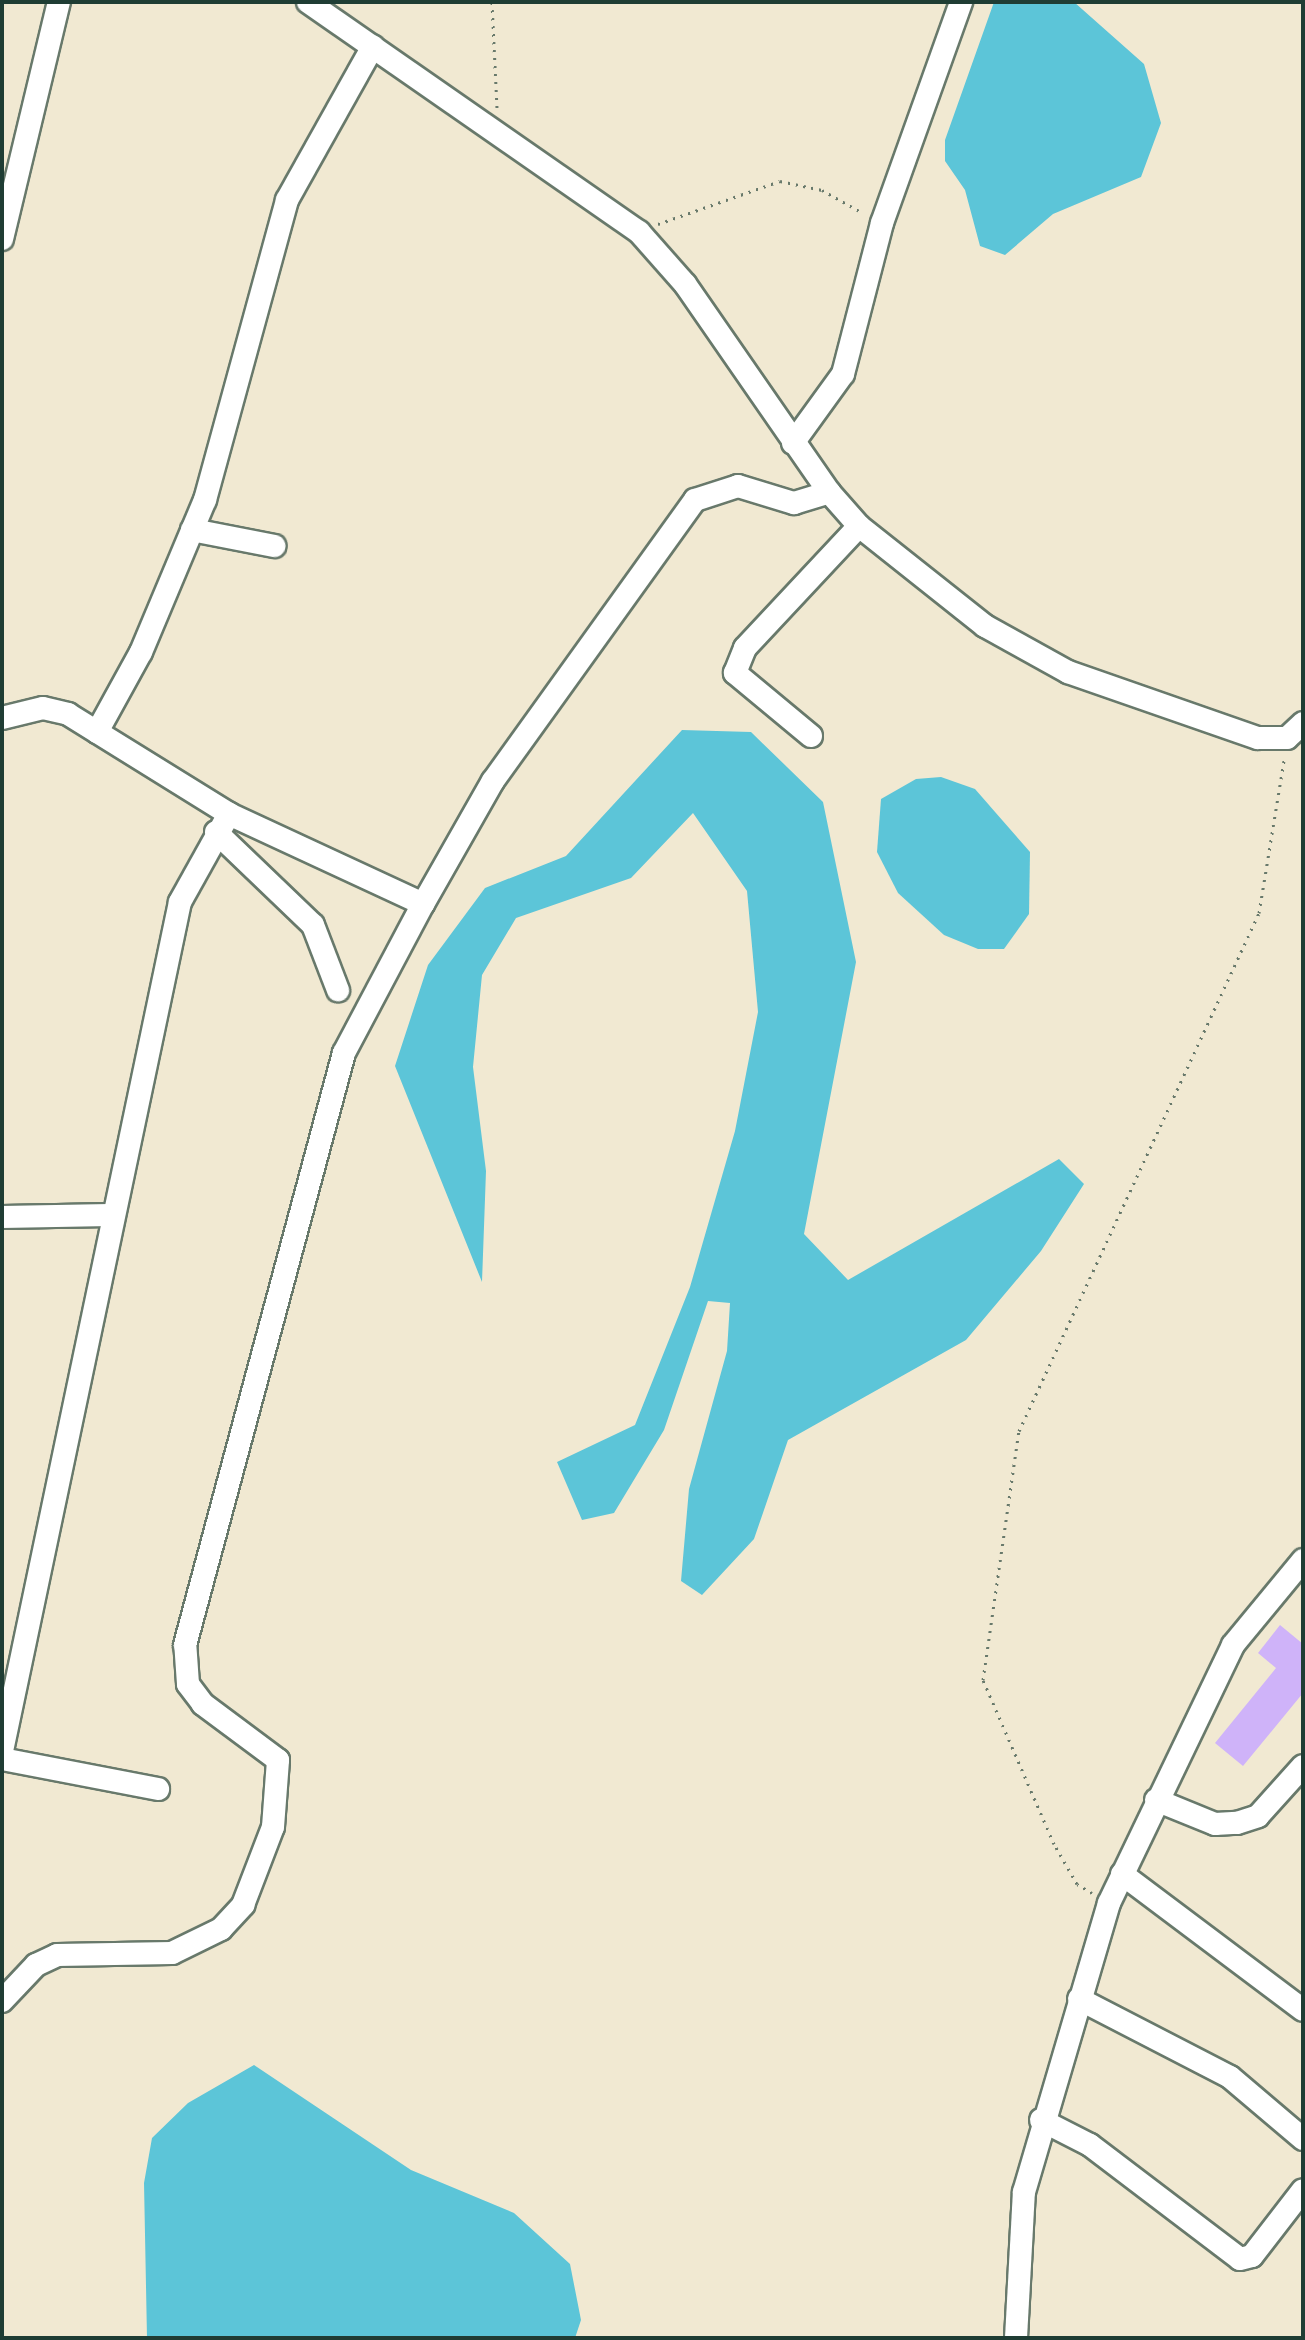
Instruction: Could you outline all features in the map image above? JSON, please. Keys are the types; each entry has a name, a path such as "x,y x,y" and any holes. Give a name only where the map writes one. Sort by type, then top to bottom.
{"street":[{"path":"2,239 59,2"},
{"path":"308,2 498,130 639,232 692,293 793,443 859,526 1030,654 1146,701 1258,738 1298,736"},
{"path":"793,443 843,374 882,223 961,2"},
{"path":"97,732 192,530 287,200 373,46"},
{"path":"2,2001 36,1965 57,1955 172,1953 221,1929 243,1905 273,1827 278,1760 203,1704 188,1684 185,1645 344,1053 493,781 695,500 738,486 794,503 829,492"},
{"path":"811,736 735,673 745,648 859,526"},
{"path":"192,530 274,546"},
{"path":"2,718 43,708 97,732 223,823 313,925 338,990"},
{"path":"223,823 423,904"},
{"path":"2,1751 86,1368 110,1215 180,902 223,823"},
{"path":"2,1217 110,1215"},
{"path":"1016,2338 1024,2192 1041,2120 1109,1903 1233,1645 1303,1560"},
{"path":"2,1759 158,1789"},
{"path":"1156,1800 1215,1824 1237,1823 1258,1816 1303,1766"},
{"path":"1122,1874 1303,2010"},
{"path":"1079,1999 1230,2077 1303,2139"},
{"path":"1041,2120 1090,2145 1240,2259 1252,2256 1303,2190"}],"path":[{"path":"492,2 498,130"},
{"path":"639,232 780,181 822,190 882,223"},
{"path":"1109,1903 1077,1884 1054,1844 983,1680 996,1565 1019,1431 1259,913 1298,736"}],"water":[{"path":"994,2 1074,2 1144,64 1161,123 1141,177 1053,214 1005,255 980,246 965,190 945,161 945,140"},
{"path":"682,730 751,732 823,802 856,962 804,1234 848,1280 1059,1159 1084,1184 1041,1251 966,1340 788,1440 754,1539 702,1595 681,1581 689,1489 727,1351 730,1303 708,1301 664,1430 614,1513 582,1520 557,1462 635,1425 690,1287 735,1131 758,1012 747,891 693,813 631,878 516,918 482,975 473,1067 486,1171 482,1282 395,1066 428,965 485,888 566,856"},
{"path":"941,777 975,789 1030,852 1029,914 1004,949 978,949 944,935 898,893 877,852 881,799 916,779"},
{"path":"254,2065 411,2170 514,2213 570,2264 581,2320 575,2338 147,2338 144,2183 152,2138 188,2103"}],"building":[{"path":"1280,1625 1303,1644 1303,1693 1243,1766 1215,1743 1276,1668 1258,1653"}]}
